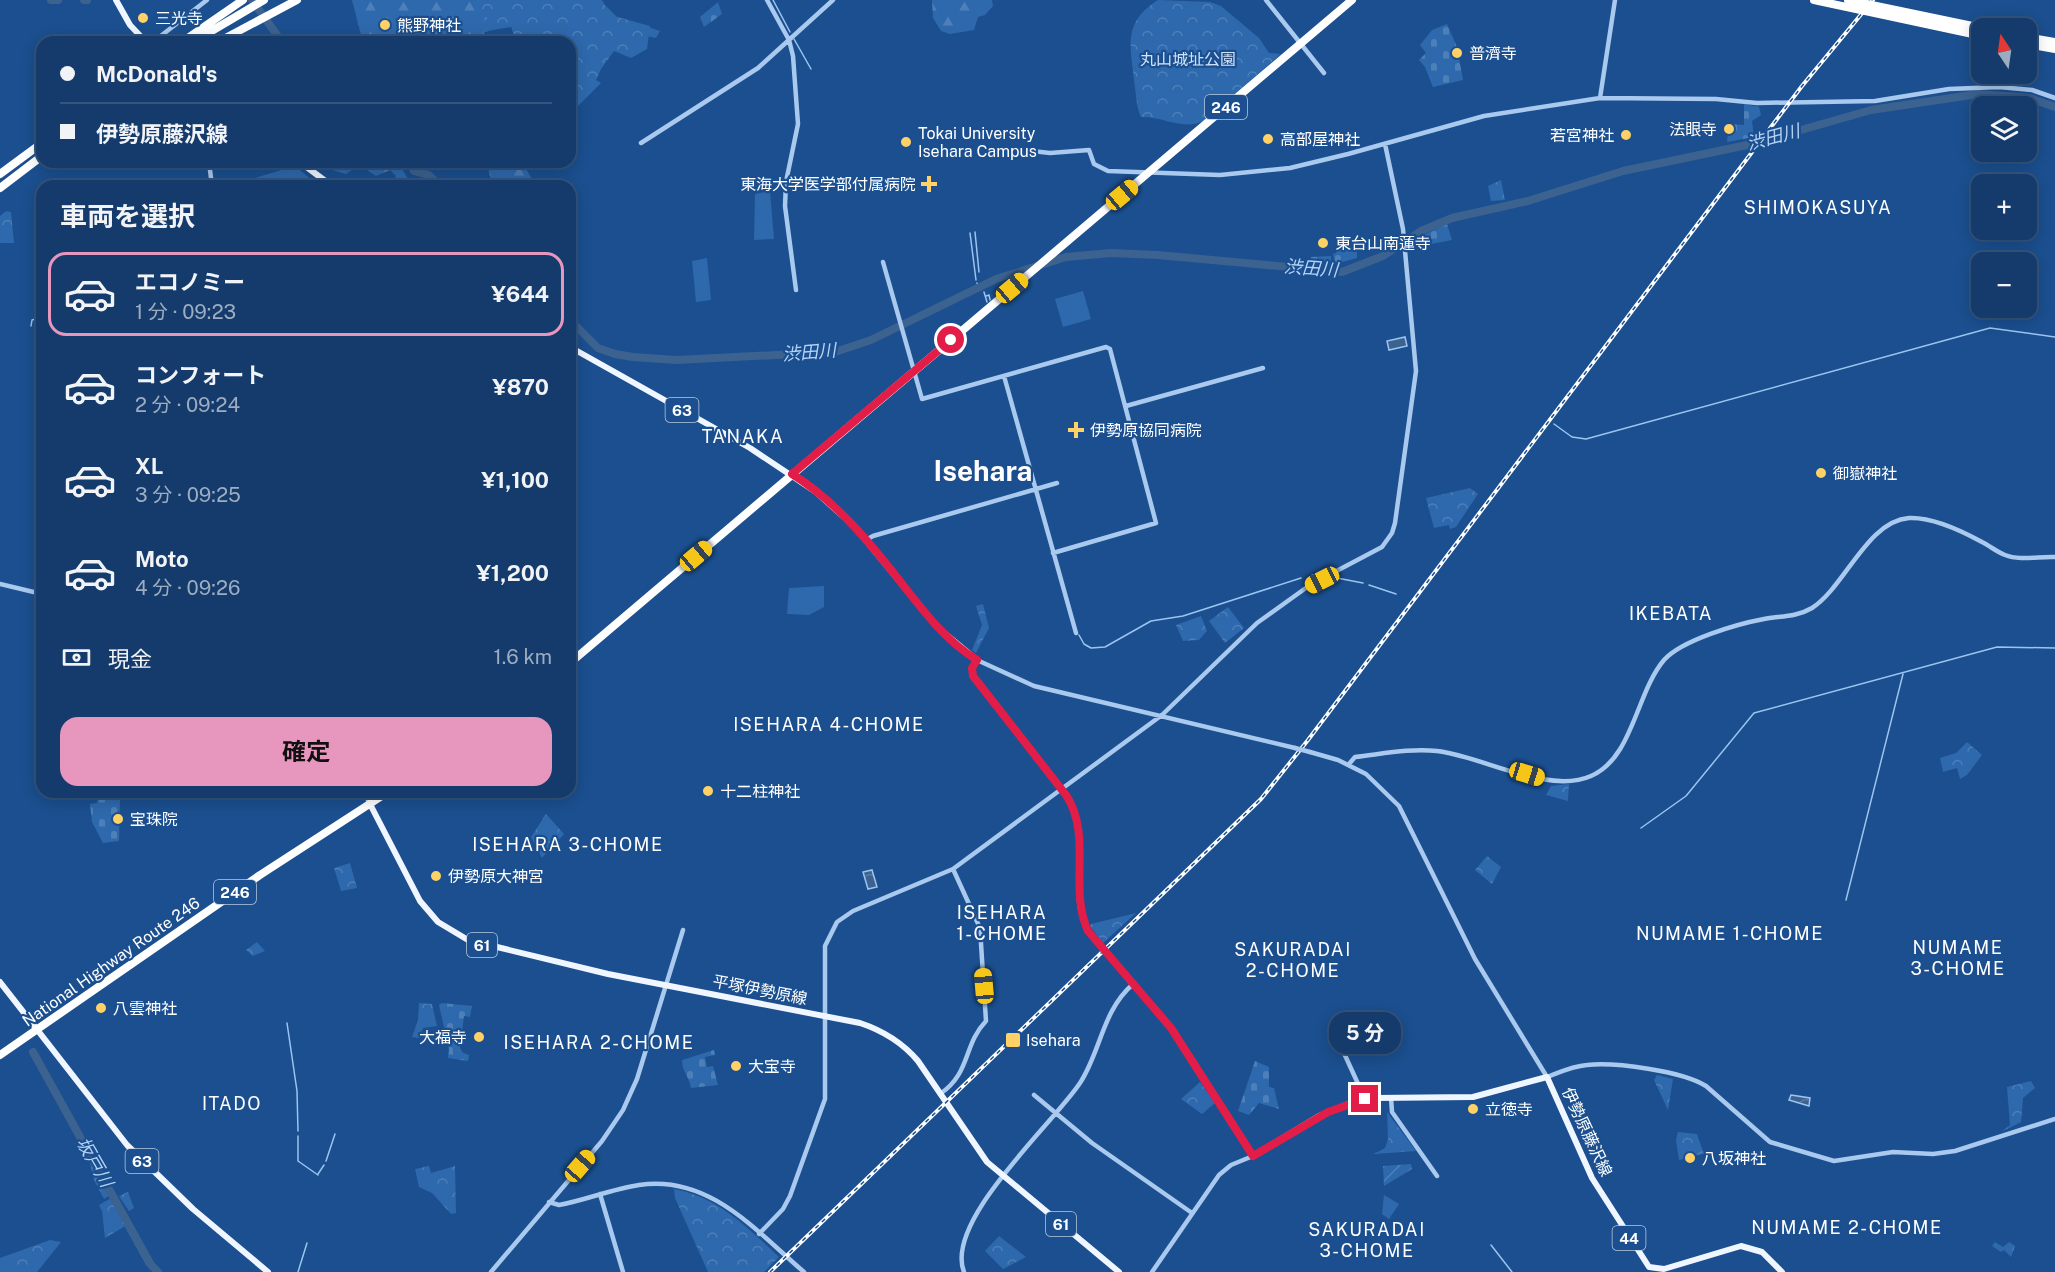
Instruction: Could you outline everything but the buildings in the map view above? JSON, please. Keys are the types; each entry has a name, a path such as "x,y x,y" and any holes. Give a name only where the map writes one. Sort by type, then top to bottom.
{"highway":[{"path":"204,36 264,0"},
{"path":"275,9 287,0"},
{"path":"227,36 275,9 297,0"},
{"name":"246","path":"576,658 1352,0"},
{"path":"1814,0 1971,34"},
{"path":"1848,0 1971,26"},
{"path":"191,36 242,1"},
{"path":"2037,39 2055,42"},
{"path":"2037,46 2055,49"},
{"path":"0,174 36,147"},
{"path":"0,188 36,161"},
{"name":"National Highway Route 246","path":"0,1055 255,879 379,798"}],"main road":[{"path":"116,0 130,25 140,36"},
{"path":"308,168 324,180"},
{"name":"63","path":"576,349 792,474"},
{"path":"792,474 829,503 866,540 937,627 977,660 972,668 973,676 1071,803 1079,826 1083,919 1088,931 1171,1028 1253,1156"},
{"name":"平塚伊勢原線","path":"370,804 417,896 429,913 453,933 485,946 666,986 872,1027 897,1041 918,1061 978,1151 1002,1175 1119,1272"},
{"path":"0,982 38,1029"},
{"name":"63","path":"38,1029 113,1127 147,1166 193,1209 268,1272"},
{"name":"伊勢原藤沢線","path":"1253,1156 1328,1112 1365,1099 1473,1097 1547,1077 1592,1178 1649,1267 1664,1269 1741,1246 1762,1252 1782,1272"}],"street":[{"path":"161,36 207,0"},
{"path":"767,0 789,40 798,117 786,182 785,206 796,290"},
{"path":"641,142 750,73 832,0"},
{"path":"1266,0 1324,73"},
{"path":"1600,98 1615,0"},
{"path":"1013,149 1050,153 1089,150 1093,162 1102,170 1220,175 1272,170 1318,162 1484,116 1600,98 1667,98 1757,103 1875,101 1949,89 1999,87 2032,90 2055,98"},
{"path":"759,1234 783,1209 790,1196 824,1103 825,946 834,926 853,911 953,870 1162,715 1257,623 1310,585 1376,552 1392,533 1416,371 1404,237 1385,144"},
{"path":"883,262 921,399 1107,347 1126,406 1156,523 1053,553"},
{"path":"1126,406 1263,368"},
{"path":"1004,376 1076,633"},
{"path":"866,540 873,536 1058,483"},
{"path":"1349,764 1355,757 1423,750 1451,753 1550,781 1575,780 1593,775 1611,759 1625,740 1653,675 1666,657 1714,634 1761,619 1793,616 1810,609 1821,602 1850,565 1893,521 1908,518 1929,521 1978,539 2008,556 2055,557"},
{"path":"0,584 36,593"},
{"path":"977,660 1034,686 1162,715 1349,764 1378,784 1402,812 1475,959 1547,1077 1574,1067 1592,1064 1644,1070 1695,1080 1706,1086 1770,1142 1834,1161 1893,1152 1933,1154 1955,1151 2055,1119"},
{"path":"367,798 370,804"},
{"path":"940,1094 962,1071 972,1039 986,1021 987,1014 980,928 953,870"},
{"path":"491,1272 602,1141 623,1110 637,1079 683,930"},
{"path":"964,1272 960,1260 964,1239 992,1188 1085,1074 1113,1005 1133,984"},
{"path":"1338,1040 1365,1099"},
{"path":"1034,1095 1092,1143 1192,1213"},
{"path":"1391,1098 1392,1112 1437,1176"},
{"path":"1152,1272 1224,1170 1253,1156"},
{"path":"549,1202 559,1205 650,1184 686,1187 723,1203 804,1272"},
{"path":"600,1194 623,1272"}],"green space":[{"path":"352,0 600,0 617,17 660,31 656,38 588,24 552,36 514,36 512,27 484,31 484,36 416,36 414,31 406,28 393,36 361,36"},
{"path":"466,0 602,0 610,15 650,26 647,49 631,58 614,51 596,80 601,83 576,108 576,36 514,36 511,26 484,32 484,36 477,36 477,27 488,18 489,13"},
{"path":"932,0 992,0 993,6 985,15 978,17 974,30 950,34 941,31 933,18"},
{"name":"丸山城址公園","path":"1158,0 1210,2 1221,6 1259,38 1269,53 1281,54 1203,121 1196,124 1181,124 1141,117 1132,67 1131,35 1139,17"},
{"path":"718,2 722,14 704,27 700,17"},
{"path":"1447,24 1457,47 1463,80 1433,87 1425,67 1419,60 1426,53 1420,45 1432,30"},
{"path":"1744,104 1759,107 1761,115 1752,121 1754,137 1727,142 1729,124 1744,125"},
{"path":"288,168 297,168 312,180 248,180"},
{"path":"328,168 355,168 346,174"},
{"path":"364,168 402,168 408,180 393,180 396,176 390,170 376,176"},
{"path":"488,168 526,168 532,180 491,180"},
{"path":"1501,180 1505,200 1491,201 1488,186"},
{"path":"770,191 774,239 754,240 755,194"},
{"path":"6,211 11,212 14,243 0,243 0,216"},
{"path":"1447,224 1452,240 1421,246 1419,237"},
{"path":"1357,248 1357,258 1335,264 1333,254 1336,250"},
{"path":"1331,256 1331,264 1311,263 1311,257"},
{"path":"707,258 711,300 696,302 692,261"},
{"path":"1083,291 1091,319 1063,327 1055,299"},
{"path":"1470,488 1478,494 1456,527 1450,529 1449,525 1434,528 1426,498"},
{"path":"824,586 824,607 809,615 787,614 789,588"},
{"path":"983,604 989,628 976,653 972,650 982,625 976,606"},
{"path":"1228,607 1244,628 1225,643 1209,621"},
{"path":"1201,616 1207,631 1199,640 1183,641 1176,625"},
{"path":"1967,742 1982,755 1967,775 1960,779 1957,768 1943,772 1940,758 1956,753"},
{"path":"1569,784 1568,801 1546,795 1551,786"},
{"path":"97,798 120,800 119,841 103,843 92,822 90,804 97,803"},
{"path":"546,814 564,834 542,858 531,837"},
{"path":"1487,856 1501,867 1492,884 1475,870"},
{"path":"350,863 357,888 341,891 334,868"},
{"path":"1136,913 1103,943 1090,926 1091,924"},
{"path":"257,942 265,951 253,956 246,950"},
{"path":"419,1003 432,1004 437,1026 423,1028 419,1038 412,1037 418,1020"},
{"path":"442,1003 472,1006 470,1017 464,1016 460,1048 463,1053 469,1055 468,1061 448,1058 449,1049 439,1005"},
{"path":"714,1050 715,1055 705,1057 707,1067 713,1066 718,1085 691,1088 682,1060"},
{"path":"1255,1061 1269,1067 1269,1087 1274,1088 1279,1109 1259,1103 1249,1115 1238,1111"},
{"path":"1657,1075 1673,1079 1668,1110 1654,1080"},
{"path":"2031,1081 2035,1088 2023,1098 2021,1122 2001,1132 2010,1125 2007,1087"},
{"path":"1200,1082 1215,1103 1202,1114 1181,1099"},
{"path":"1387,1112 1416,1151 1374,1154 1385,1148 1388,1139"},
{"path":"1678,1132 1697,1134 1704,1154 1692,1156 1691,1153 1686,1155 1687,1158 1679,1160 1676,1140"},
{"path":"88,1155 111,1194 104,1199 94,1180"},
{"path":"1411,1164 1412,1169 1384,1186 1383,1166"},
{"path":"429,1166 431,1173 455,1166 456,1213 451,1214 432,1193 419,1187 415,1169"},
{"path":"674,1189 690,1193 718,1206 744,1225 779,1257 764,1272 708,1272 675,1198"},
{"path":"128,1192 134,1208 129,1211 119,1196"},
{"path":"1384,1195 1399,1204 1389,1219 1382,1214"},
{"path":"113,1197 127,1225 105,1238 102,1211 99,1205"},
{"path":"128,1225 150,1266 157,1272 146,1265 125,1227"},
{"path":"999,1236 1026,1257 1003,1269 985,1251"},
{"path":"50,1240 61,1242 37,1272 0,1272 0,1258"},
{"path":"1995,1242 2003,1247 2009,1242 2015,1246 2011,1257 2004,1250 2001,1252 1992,1246"}],"water":[{"path":"1405,337 1407,346 1389,350 1387,341"},
{"path":"872,870 877,887 868,889 863,872"},
{"path":"1791,1095 1810,1098 1809,1106 1789,1100"}],"waterway":[{"name":"渋田川","path":"51,0 58,0"},
{"name":"渋田川","path":"252,0 278,36"},
{"path":"773,0 790,32"},
{"path":"794,39 811,69"},
{"name":"渋田川","path":"576,326 598,348 633,357 676,360 835,352 871,340 996,279 1066,257 1111,253 1158,255 1342,272 1383,256 1421,231 1452,218 1528,201 1623,171 1752,144 1871,110 1978,94 2029,98 2055,107"},
{"name":"渋田川","path":"413,168 414,171 429,175 434,180"},
{"path":"975,232 979,272"},
{"path":"970,233 976,280"},
{"path":"984,292 987,302"},
{"path":"986,296 989,295 990,300"},
{"path":"31,326 32,320 36,319"},
{"path":"1554,424 1572,437 1586,439 1990,328 2055,337"},
{"path":"1312,575 1319,575"},
{"path":"1079,635 1084,644 1091,648 1105,647 1151,621 1183,616 1301,578"},
{"path":"1337,578 1363,583"},
{"path":"1369,585 1396,594"},
{"path":"1641,828 1686,796 1754,713 1997,647 2055,648"},
{"path":"1846,900 1903,674"},
{"path":"287,1023 297,1091 298,1131"},
{"name":"坂戸川","path":"33,1052 151,1265 158,1272"},
{"path":"326,1161 335,1134"},
{"path":"298,1136 298,1161 318,1175"},
{"path":"318,1174 324,1165"},
{"path":"298,1272 307,1243"},
{"path":"1491,1245 1512,1272"}],"railway":[{"path":"770,1272 1261,799 1802,86 1873,0"}],"place":[{"name":"三光寺","path":"143,18"},
{"name":"熊野神社","path":"385,25"},
{"name":"普濟寺","path":"1457,53"},
{"name":"法眼寺","path":"1729,129"},
{"name":"若宮神社","path":"1626,135"},
{"name":"高部屋神社","path":"1268,139"},
{"name":"Tokai University Isehara Campus","path":"906,142"},
{"name":"東海大学医学部付属病院","path":"929,184"},
{"name":"東台山南蓮寺","path":"1323,243"},
{"name":"伊勢原協同病院","path":"1076,430"},
{"name":"御嶽神社","path":"1821,473"},
{"name":"十二柱神社","path":"708,791"},
{"name":"宝珠院","path":"118,819"},
{"name":"伊勢原大神宮","path":"436,876"},
{"name":"八雲神社","path":"101,1008"},
{"name":"大福寺","path":"479,1037"},
{"name":"Isehara","path":"1013,1040"},
{"name":"大宝寺","path":"736,1066"},
{"name":"立徳寺","path":"1473,1109"},
{"name":"八坂神社","path":"1690,1158"}],"district":[{"name":"SHIMOKASUYA","path":"1818,207"},
{"name":"TANAKA","path":"743,436"},
{"name":"Isehara","path":"983,470"},
{"name":"IKEBATA","path":"1671,613"},
{"name":"ISEHARA 4-CHOME","path":"829,724"},
{"name":"ISEHARA 3-CHOME","path":"568,844"},
{"name":"ISEHARA 1-CHOME","path":"1002,922"},
{"name":"NUMAME 1-CHOME","path":"1730,933"},
{"name":"NUMAME 3-CHOME","path":"1958,957"},
{"name":"SAKURADAI 2-CHOME","path":"1293,959"},
{"name":"ISEHARA 2-CHOME","path":"599,1042"},
{"name":"ITADO","path":"232,1103"},
{"name":"NUMAME 2-CHOME","path":"1847,1227"},
{"name":"SAKURADAI 3-CHOME","path":"1367,1239"}],"route":[{"path":"951,340 792,474 855,527 937,627 965,653 977,660 972,668 973,676 1066,795 1075,811 1079,826 1082,914 1088,931 1171,1028 1253,1156 1328,1112 1365,1099"}]}
